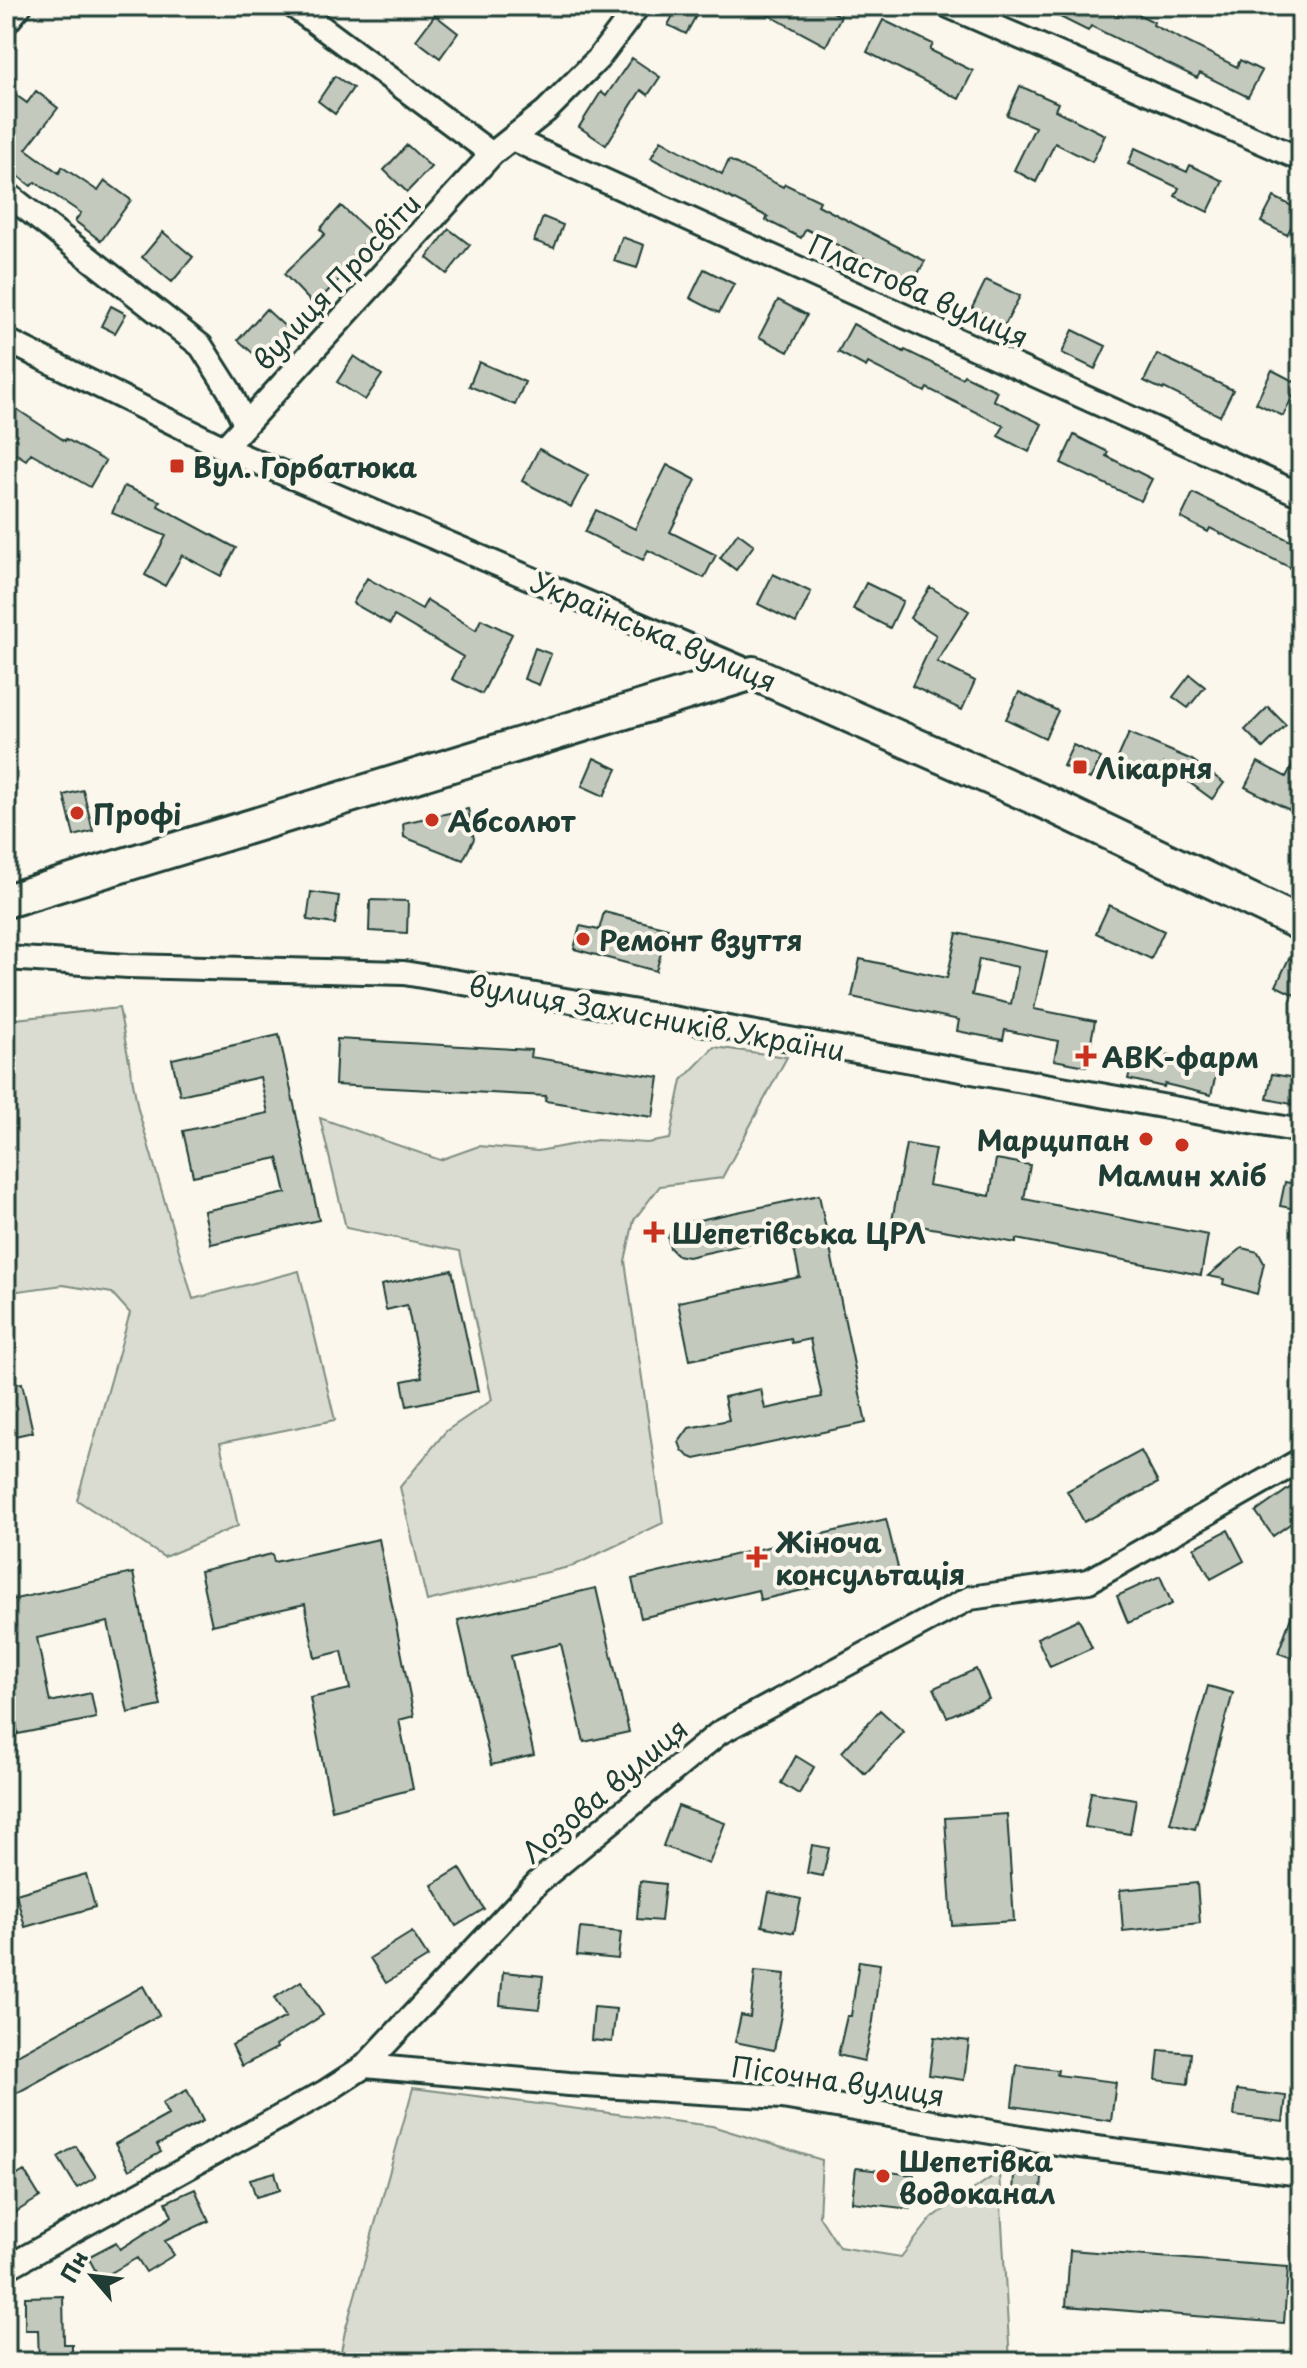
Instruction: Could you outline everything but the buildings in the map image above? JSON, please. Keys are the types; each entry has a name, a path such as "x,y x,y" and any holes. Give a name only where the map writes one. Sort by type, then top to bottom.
{"main road":[{"path":"6,901 753,673"},
{"name":"Українська вулиця","path":"753,673 1049,804 1301,924"}],"street":[{"path":"6,23 20,6"},
{"path":"293,6 492,154"},
{"name":"вулиця Просвіти","path":"224,448 492,154 546,111 598,59 638,6"},
{"path":"948,6 1301,159"},
{"name":"Пластова вулиця","path":"512,139 1301,495"},
{"path":"6,193 201,346 229,390 245,424"},
{"name":"Українська вулиця","path":"6,340 224,448 753,673"},
{"name":"вулиця Захисників України","path":"6,958 128,966 404,973 1301,1131"},
{"name":"Лозова вулиця","path":"6,2268 311,2100 365,2066 538,1882 719,1733 970,1598 1089,1581 1301,1460"},
{"name":"Пісочна вулиця","path":"365,2066 569,2084 782,2097 1057,2143 1301,2174"}],"shaded area":[{"path":"119,1008 138,1109 193,1299 299,1271 335,1420 220,1443 238,1526 164,1557 77,1500 130,1313 112,1293 63,1285 11,1292 6,1265 6,1020"},
{"path":"714,1047 787,1057 722,1178 660,1186 634,1220 625,1261 663,1523 573,1566 427,1601 400,1487 446,1431 492,1400 460,1251 346,1228 320,1118 440,1160 479,1146 538,1151 597,1140 647,1143 670,1139 682,1080"},
{"path":"413,2088 712,2126 822,2160 819,2216 839,2247 901,2257 932,2218 999,2172 1010,2362 339,2362"}],"place":[{"name":"Вул. Горбатюка","path":"177,466"},
{"name":"Лікарня","path":"1080,767"},
{"name":"Профі","path":"77,813"},
{"name":"Абсолют","path":"432,820"},
{"name":"Ремонт взуття","path":"583,939"},
{"name":"АВК-фарм","path":"1086,1056"},
{"name":"Марципан","path":"1146,1139"},
{"name":"Мамин хліб","path":"1182,1145"},
{"name":"Шепетівська ЦРЛ","path":"654,1232"},
{"name":"Жіноча консультація","path":"757,1557"},
{"name":"Шепетівка водоканал","path":"883,2176"}]}
